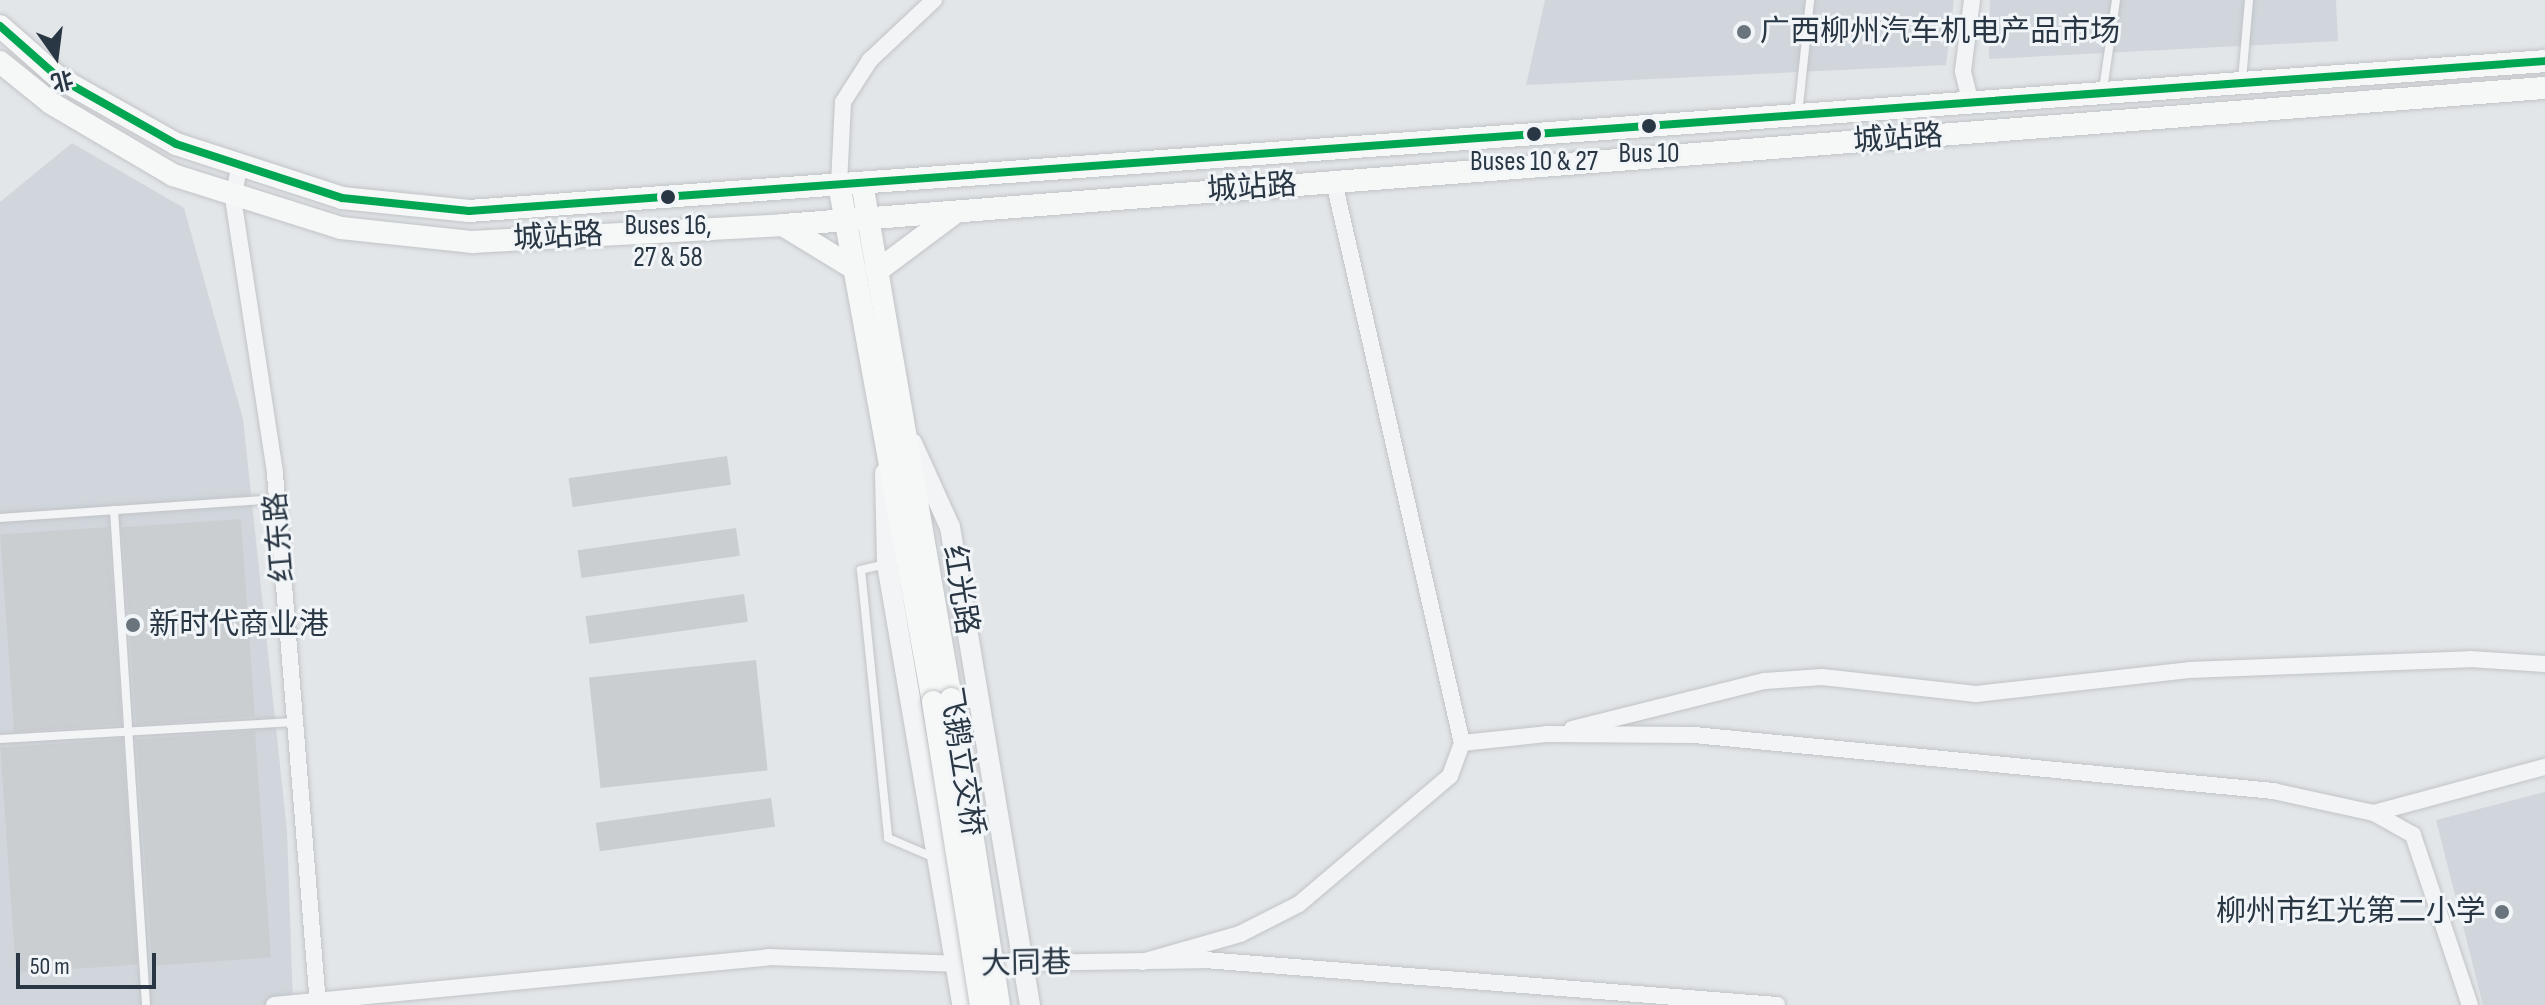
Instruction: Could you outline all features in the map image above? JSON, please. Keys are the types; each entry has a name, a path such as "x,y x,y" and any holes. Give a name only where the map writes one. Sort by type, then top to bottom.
{"main road":[{"name":"城站路","path":"0,26 59,78 176,144 239,168 342,198 469,211 2545,61"},
{"name":"城站路","path":"0,62 51,103 159,167 233,198 341,228 473,242 783,225 2545,88"},
{"name":"红光路","path":"862,183 877,271 894,427"},
{"name":"红光路","path":"839,184 855,269 894,427"},
{"path":"877,271 957,211"},
{"path":"783,225 855,269"},
{"name":"飞鹅立交桥","path":"894,427 999,1005"},
{"name":"飞鹅立交桥","path":"942,700 981,1005"}],"street":[{"path":"839,184 843,102 870,60 934,0"},
{"path":"1971,104 1963,71 1972,0"},
{"name":"红东路","path":"239,168 233,198 277,499 318,1004"},
{"path":"1142,962 1240,934 1299,904 1450,776 1462,743 1334,182"},
{"name":"红光路","path":"894,427 887,564 962,1005"},
{"name":"红光路","path":"894,427 950,527 1030,1005"},
{"path":"1547,734 1765,681 1807,678 1886,679 1976,694 2189,670 2470,659 2545,664"},
{"path":"1462,743 1547,734 1694,735 2273,791 2374,813 2413,835 2470,1005"},
{"path":"2374,813 2545,767"},
{"name":"大同巷","path":"274,1005 318,1004 768,957 955,964 1142,962 1777,1005"}],"lane":[{"path":"1797,116 1810,0"},
{"path":"2102,94 2116,0"},
{"path":"2241,85 2249,0"},
{"path":"0,518 277,499"},
{"path":"114,510 146,1005"},
{"path":"887,564 861,570 888,838 936,858"},
{"path":"0,739 296,722"}],"shaded area":[{"name":"广西柳州汽车机电产品市场","path":"1545,0 1954,0 1946,65 1526,85"},
{"path":"1990,0 2336,0 2338,41 1989,59"},
{"name":"新时代商业港","path":"72,143 184,208 243,419 287,831 293,1005 0,1005 0,202"},
{"name":"柳州市红光第二小学","path":"2545,792 2545,1005 2483,1005 2436,820"}],"building":[{"path":"727,456 731,485 573,507 569,478"},
{"path":"241,519 255,717 136,725 122,527"},
{"path":"108,527 122,725 14,732 0,535"},
{"path":"736,528 740,556 581,578 578,550"},
{"path":"744,594 748,622 589,644 586,616"},
{"path":"756,660 768,770 601,788 589,678"},
{"path":"255,731 271,957 152,966 136,739"},
{"path":"122,739 138,964 16,973 0,748"},
{"path":"771,798 775,827 600,851 596,823"}],"transit line":[{"path":"0,26 59,78 176,144 342,198 469,211 2545,61"}],"place":[{"name":"广西柳州汽车机电产品市场","path":"1744,32"},
{"name":"Bus 10","path":"1649,126"},
{"name":"Buses 10 & 27","path":"1534,134"},
{"name":"Buses 16, 27 & 58","path":"668,197"},
{"name":"新时代商业港","path":"133,625"},
{"name":"柳州市红光第二小学","path":"2502,912"}]}
